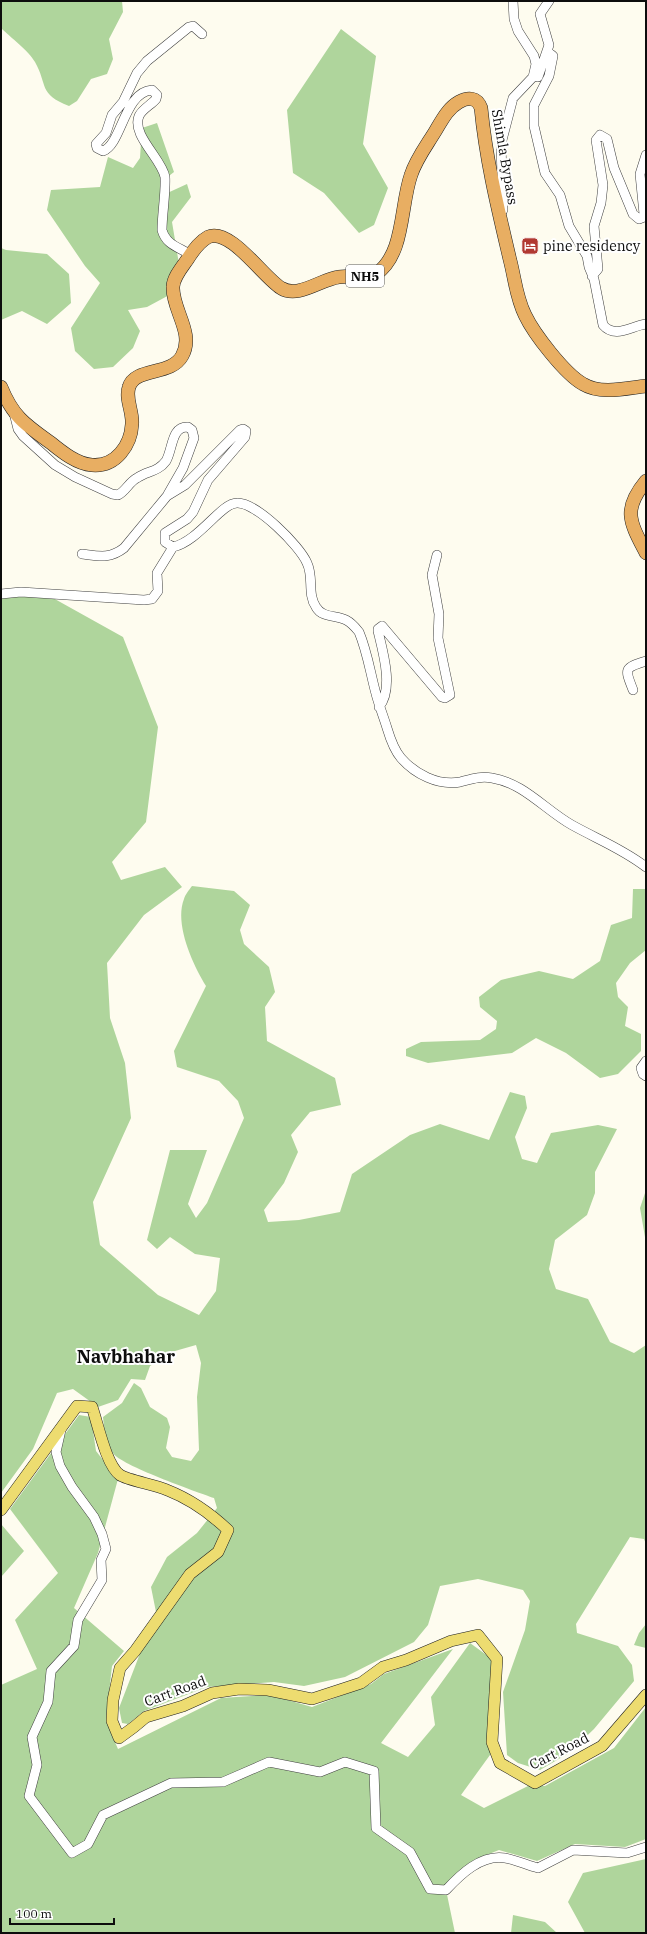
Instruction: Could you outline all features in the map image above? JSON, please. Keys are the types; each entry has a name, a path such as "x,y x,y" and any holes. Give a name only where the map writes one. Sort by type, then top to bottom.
{"highway":[{"name":"Shimla Bypass","path":"1,387 14,413 26,425 78,461 92,465 110,461 123,451 130,439 132,422 128,396 129,386 134,379 141,375 162,370 175,364 182,356 186,343 184,329 174,300 173,286 179,271 199,244 208,237 218,236 227,239 239,248 266,277 280,287 290,291 302,290 338,277 376,274 389,260 399,236 408,185 418,158 449,110 465,98 476,100 481,108 488,168 516,292 524,315 535,336 572,377 584,385 621,390 646,386"},
{"path":"646,481 632,500 630,512 633,526 646,553"}],"main road":[{"name":"Cart Road","path":"1,1510 61,1430 77,1406 92,1407 102,1435 104,1452 120,1475 167,1490 207,1511 228,1530 218,1552 190,1574 135,1651 120,1668 113,1700 112,1721 119,1738 134,1728 146,1717 183,1706 212,1693 239,1689 268,1690 312,1699 361,1683 382,1667 406,1660 451,1640 478,1635 497,1658 492,1742 500,1763 535,1784 602,1746 646,1695"}],"street":[{"path":"513,1 514,19 518,31 536,60 536,69 530,82"},
{"path":"502,226 503,204 501,144 513,98 539,75 548,52 549,42 540,17 541,12 549,1"},
{"path":"191,255 168,242 164,237 162,230 165,178 161,166 140,133 138,121 139,116 156,99 155,93 152,90 147,91 137,100 123,119 117,136 107,150 100,150 96,144 106,133 112,115 124,102 137,73 147,61 193,26 202,34"},
{"path":"548,52 554,59 547,82 534,105 535,134 543,169 560,195 569,226 587,256 588,268 592,276 601,319 608,330 617,332 636,325 646,324"},
{"path":"592,276 598,270 594,226 603,185 596,140 600,135 607,138 614,168 633,214 639,219 644,217 640,180 646,155"},
{"path":"14,413 18,429 23,436 55,464 75,477 112,494 118,495 137,478 159,468 166,461 178,430 182,427 188,427 192,430 194,438 183,468 167,496 133,538 116,555 104,556 82,554"},
{"path":"167,496 185,485 240,430 243,429 246,431 245,437 208,480 193,512 187,519 165,533 165,542 173,547"},
{"path":"1,594 22,592 144,600 152,599 156,596 158,591 157,573 173,547 192,539 226,507 236,503 246,504 278,528 307,563 312,598 316,608 323,614 345,619 353,624 359,632 379,706 390,738 400,757 426,777 448,783 480,777 510,783 524,790 571,825 619,848 646,867"},
{"path":"379,706 386,697 387,690 385,666 378,631 378,629 382,626 442,697 445,698 450,695 438,638 439,614 432,575 437,554"},
{"path":"633,690 627,669 646,661"},
{"path":"646,1061 641,1068 643,1074 646,1076"},
{"path":"61,1430 56,1452 60,1466 72,1487 94,1518 102,1534 106,1549 101,1560 102,1580 78,1620 74,1646 51,1671 48,1702 32,1737 37,1765 29,1796 72,1853 88,1844 103,1815 171,1783 223,1782 269,1762 320,1772 345,1762 374,1771 376,1828 410,1852 430,1889 446,1890 459,1876 486,1859 504,1858 538,1868 573,1850 627,1853 646,1847"}],"green space":[{"path":"1,1 122,1 123,12 109,39 113,59 107,74 91,79 77,101 69,106 59,102 48,93 39,70 32,58 1,28"},
{"path":"341,29 376,56 363,144 388,188 374,225 359,233 324,193 293,173 287,110"},
{"path":"157,123 174,172 161,182 163,195 187,184 191,197 172,222 179,264 173,293 147,307 128,310 140,331 133,348 113,367 94,369 75,351 71,328 100,283 85,266 47,210 51,190 100,187 108,157 133,168 140,158 142,128"},
{"path":"1,248 6,250 47,254 69,274 71,303 47,324 22,311 1,320"},
{"path":"35,588 123,637 158,727 146,822 112,862 121,880 165,867 182,887 144,915 107,963 110,1018 125,1063 131,1118 93,1202 100,1245 158,1295 199,1315 216,1291 220,1258 195,1254 170,1237 157,1249 147,1240 170,1150 207,1150 188,1204 196,1218 207,1203 244,1118 238,1101 219,1081 177,1067 174,1051 206,986 186,944 181,920 184,899 192,886 234,891 250,905 240,930 244,944 269,967 275,992 265,1007 267,1041 335,1078 341,1105 310,1112 291,1135 298,1152 284,1183 264,1210 268,1222 299,1220 340,1212 352,1174 410,1135 440,1124 489,1140 510,1092 525,1096 527,1108 515,1137 522,1159 537,1163 551,1133 598,1125 617,1129 595,1172 595,1193 587,1215 555,1240 549,1269 556,1289 588,1299 610,1342 634,1353 646,1345 646,1544 644,1539 630,1537 576,1624 577,1633 618,1646 632,1665 634,1681 594,1729 569,1753 540,1770 518,1763 507,1755 503,1692 525,1630 530,1601 523,1590 478,1579 440,1586 428,1625 414,1642 345,1677 304,1686 274,1682 207,1687 144,1711 128,1724 122,1723 119,1708 156,1612 151,1587 167,1557 197,1533 217,1508 214,1498 160,1478 119,1458 113,1453 107,1440 103,1417 122,1403 134,1383 141,1388 150,1407 167,1418 170,1427 166,1448 172,1457 191,1461 199,1450 197,1397 201,1363 196,1345 175,1351 150,1366 145,1380 131,1379 118,1400 98,1407 73,1389 57,1393 33,1449 1,1493 1,592"},
{"path":"633,889 646,889 646,950 630,963 616,983 618,997 628,1007 625,1026 641,1034 641,1051 618,1074 600,1078 566,1053 536,1038 512,1053 428,1063 406,1056 406,1049 421,1042 480,1040 496,1029 497,1021 480,1007 479,997 501,980 539,971 573,979 600,961 611,925 632,918"},
{"path":"646,1190 646,1243 640,1208"},
{"path":"79,1415 91,1417 96,1451 118,1479 98,1553 74,1608 124,1651 112,1666 106,1721 118,1749 221,1698 270,1695 312,1707 371,1684 384,1674 453,1649 381,1743 408,1757 435,1725 431,1697 470,1643 492,1659 490,1755 461,1795 484,1808 528,1786 545,1786 614,1748 646,1707 646,1839 625,1847 575,1844 537,1861 499,1850 474,1860 445,1885 455,1933 1,1933 1,1685 37,1669 15,1620 58,1573 10,1509"},
{"path":"1,1524 24,1551 1,1577"},
{"path":"646,1624 646,1648 634,1645 639,1633"},
{"path":"646,1859 646,1933 585,1933 568,1902 583,1873"},
{"path":"513,1915 545,1922 557,1933 511,1933"}],"place":[{"name":"pine residency","path":"530,246"}],"district":[{"name":"Navbhahar","path":"126,1357"}]}
